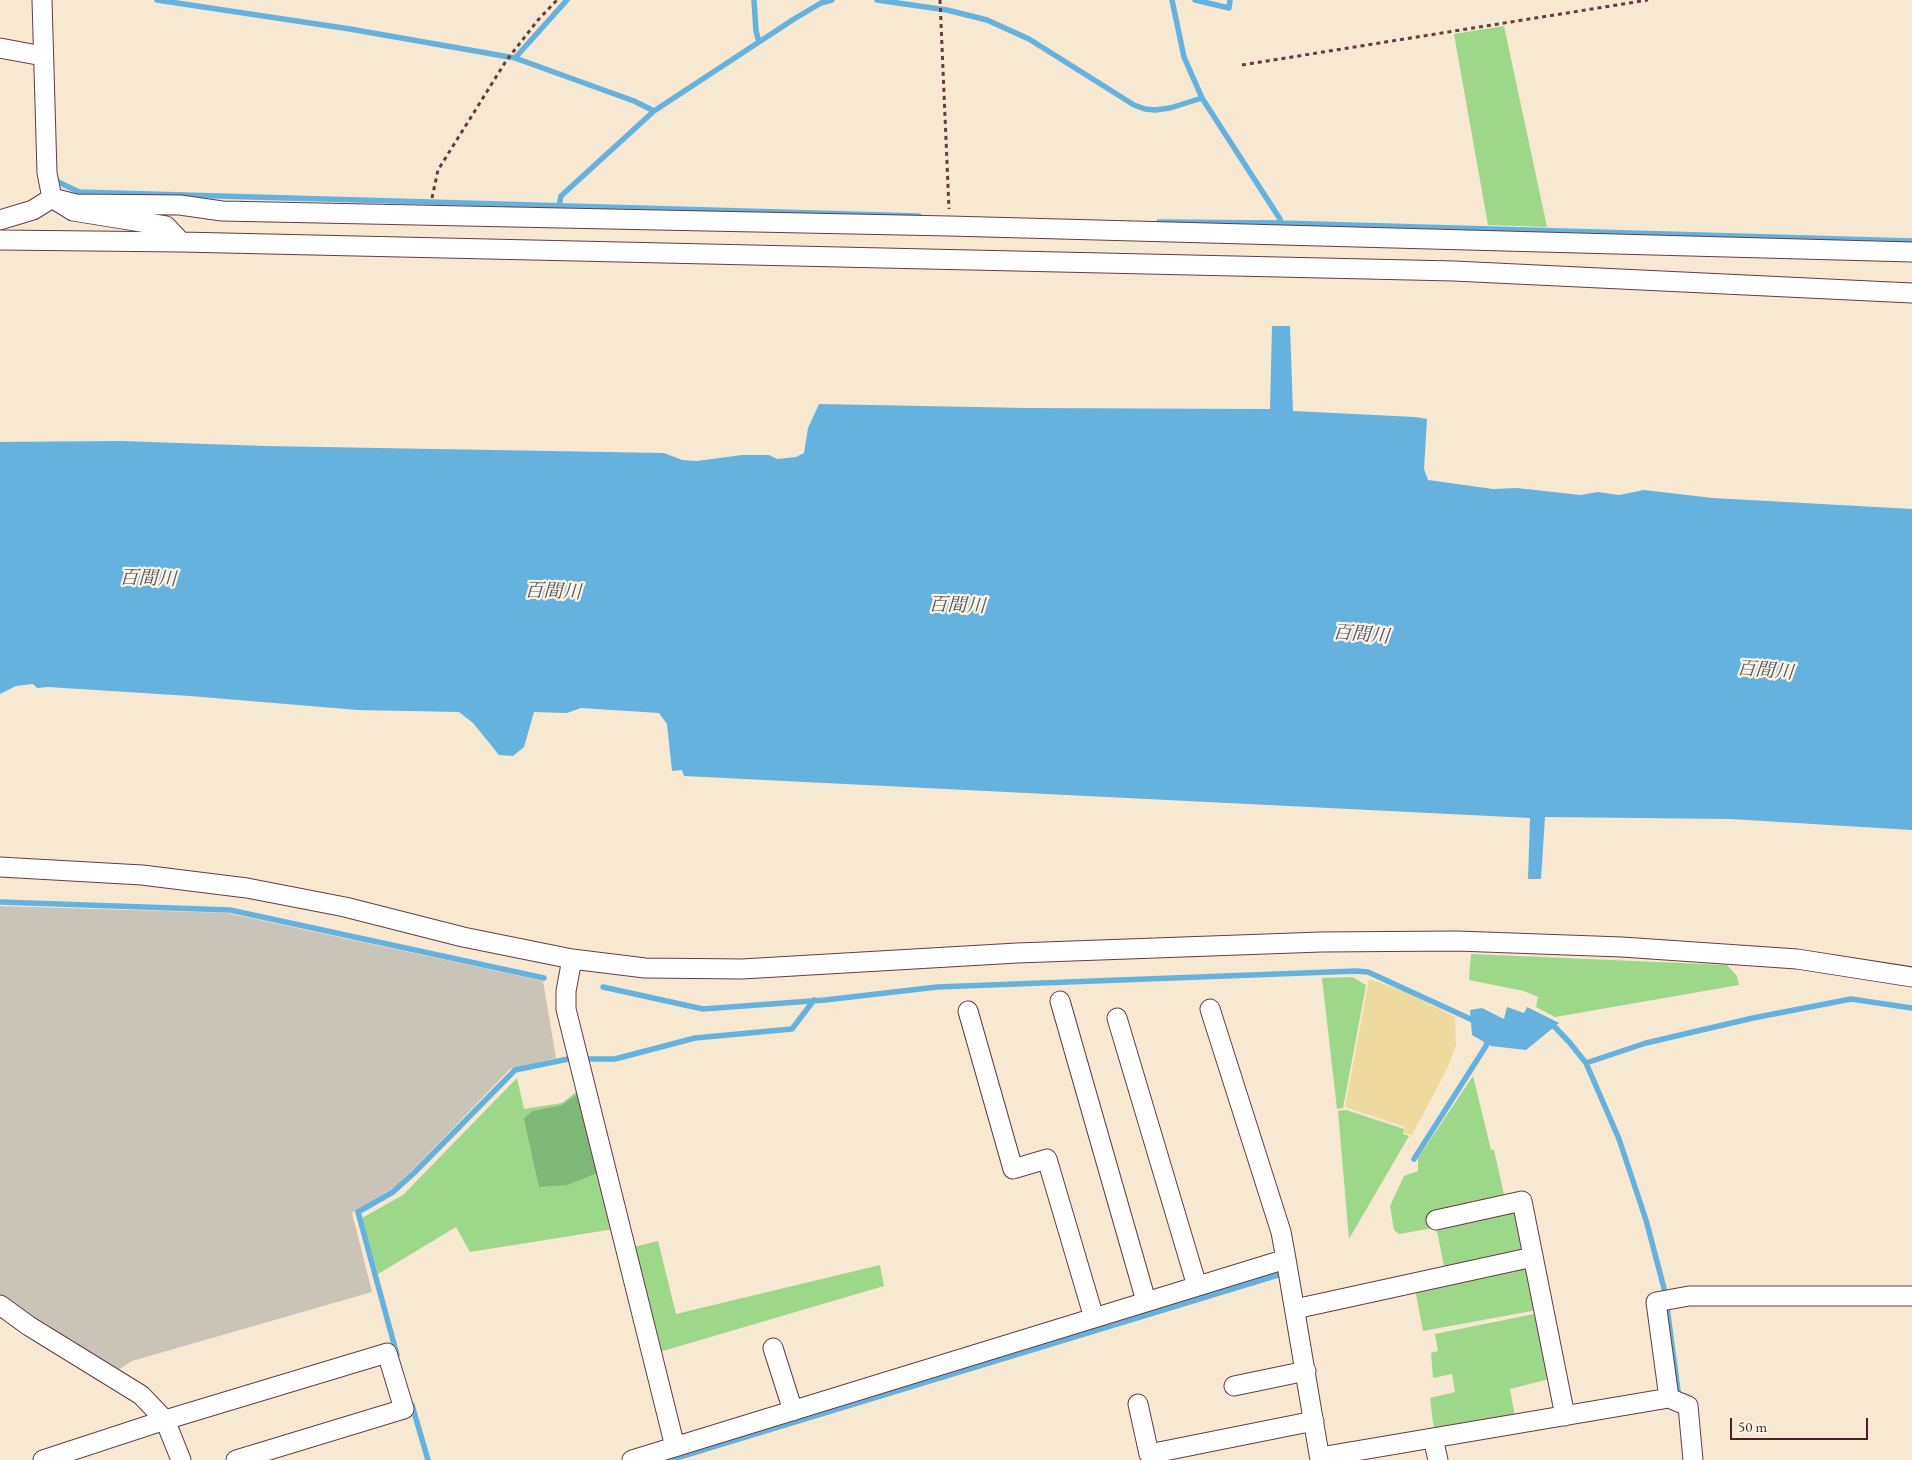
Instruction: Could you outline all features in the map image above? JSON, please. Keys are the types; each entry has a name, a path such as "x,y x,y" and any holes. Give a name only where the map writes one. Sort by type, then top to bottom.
{"street":[{"path":"0,220 33,210 49,184 42,0"},
{"path":"0,48 43,56"},
{"path":"49,184 73,211 166,226 181,242"},
{"path":"49,184 76,204 180,204 222,211 929,226 1912,252"},
{"path":"0,240 181,242 1454,271 1912,293"},
{"path":"0,867 142,875 246,888 345,907 463,937 572,959 645,968 742,969 1027,952 1321,942 1456,941 1622,947 1797,959 1912,977"},
{"path":"572,959 566,991 566,1009 674,1447"},
{"path":"1060,1001 1146,1302"},
{"path":"1210,1009 1281,1232 1286,1259 1300,1308 1306,1371 1314,1421 1325,1457 1565,1416 1676,1401 1688,1406 1693,1460"},
{"path":"968,1011 1013,1169 1048,1159 1094,1318"},
{"path":"1116,1018 1197,1286"},
{"path":"1436,1220 1522,1201 1565,1416"},
{"path":"1300,1308 1533,1257"},
{"path":"632,1460 1286,1259"},
{"path":"1676,1401 1656,1302 1689,1296 1912,1296"},
{"path":"0,1306 141,1395 164,1420 182,1460"},
{"path":"773,1348 793,1411"},
{"path":"43,1460 164,1420 387,1353 404,1409 236,1460"},
{"path":"1234,1386 1306,1371"},
{"path":"1138,1404 1149,1454 1314,1421"},
{"path":"1433,1438 1438,1460"}],"path":[{"path":"432,198 432,189 438,170 506,61 538,20 558,0"},
{"path":"940,0 949,210"},
{"path":"1242,65 1648,0"}],"shaded area":[{"path":"0,906 227,913 543,981 556,1058 510,1069 398,1185 352,1213 372,1292 132,1361 118,1370 0,1295"}],"green space":[{"path":"1504,26 1547,227 1488,225 1454,34"},
{"path":"1471,954 1727,965 1737,976 1739,985 1555,1017 1536,1007 1538,997 1524,991 1469,980"},
{"path":"1352,977 1366,985 1343,1108 1337,1109 1322,978"},
{"path":"1473,1076 1491,1150 1494,1150 1505,1199 1433,1228 1399,1234 1394,1230 1390,1206 1404,1176 1418,1171 1418,1158"},
{"path":"517,1078 524,1109 562,1103 580,1089 614,1229 470,1252 456,1227 378,1274 362,1218 403,1195","holes":["562,1105 567,1185 532,1111"]},
{"path":"579,1093 597,1173 567,1185 539,1187 524,1119 532,1111 562,1105"},
{"path":"1346,1110 1404,1129 1403,1134 1409,1136 1349,1239 1338,1111"},
{"path":"1516,1211 1524,1251 1445,1271 1436,1226"},
{"path":"658,1241 676,1314 880,1265 884,1286 656,1353 630,1248"},
{"path":"1524,1264 1529,1268 1537,1310 1423,1331 1415,1289"},
{"path":"1539,1313 1549,1379 1510,1389 1515,1417 1434,1430 1430,1398 1455,1392 1452,1374 1433,1378 1431,1353 1438,1351 1435,1334"}],"sand":[{"path":"1369,979 1406,992 1455,1017 1456,1045 1448,1067 1412,1135 1404,1133 1405,1127 1345,1107"}],"water":[{"name":"百間川","path":"1272,326 1290,326 1293,411 1427,419 1424,469 1428,480 1493,489 1517,488 1580,495 1598,492 1619,495 1644,490 1713,498 1912,509 1912,830 1730,819 1545,817 1541,879 1528,879 1530,818 684,776 682,770 672,771 667,724 659,713 581,708 567,713 534,712 524,747 513,756 499,755 473,723 459,712 358,710 190,696 48,687 37,688 33,684 16,686 0,694 0,442 121,441 265,446 664,453 682,460 697,461 742,455 769,455 777,459 796,457 804,453 808,428 819,404 1027,408 1270,409"},
{"path":"1507,1007 1524,1013 1527,1007 1559,1023 1526,1050 1491,1046 1472,1035 1470,1010 1482,1008 1504,1019"}],"waterway":[{"path":"157,0 350,29 515,58 634,101 654,111"},
{"path":"515,58 567,0"},
{"path":"754,0 756,31 759,42"},
{"path":"559,206 561,196 654,111 794,19 821,3 832,0"},
{"path":"877,0 947,10 987,20 1029,39 1134,105 1145,109 1170,108 1202,98"},
{"path":"1172,0 1184,57 1202,98 1280,219 1281,227"},
{"path":"1195,0 1229,8 1230,0"},
{"path":"52,179 79,192 919,216"},
{"path":"1159,222 1280,223 1912,241"},
{"path":"0,902 230,910 544,978"},
{"path":"603,987 703,1009 825,1000 937,987 1356,971 1368,972 1477,1022"},
{"path":"1586,1063 1646,1043 1753,1018 1851,999 1912,1008"},
{"path":"397,1355 358,1212 393,1192 515,1070 568,1059 615,1059 695,1038 792,1029 814,1000"},
{"path":"1548,1025 1552,1024 1586,1063 1619,1139 1646,1220 1665,1292 1679,1398"},
{"path":"1414,1159 1486,1046 1488,1038"},
{"path":"670,1460 1278,1275"},
{"path":"412,1405 428,1460"}]}
